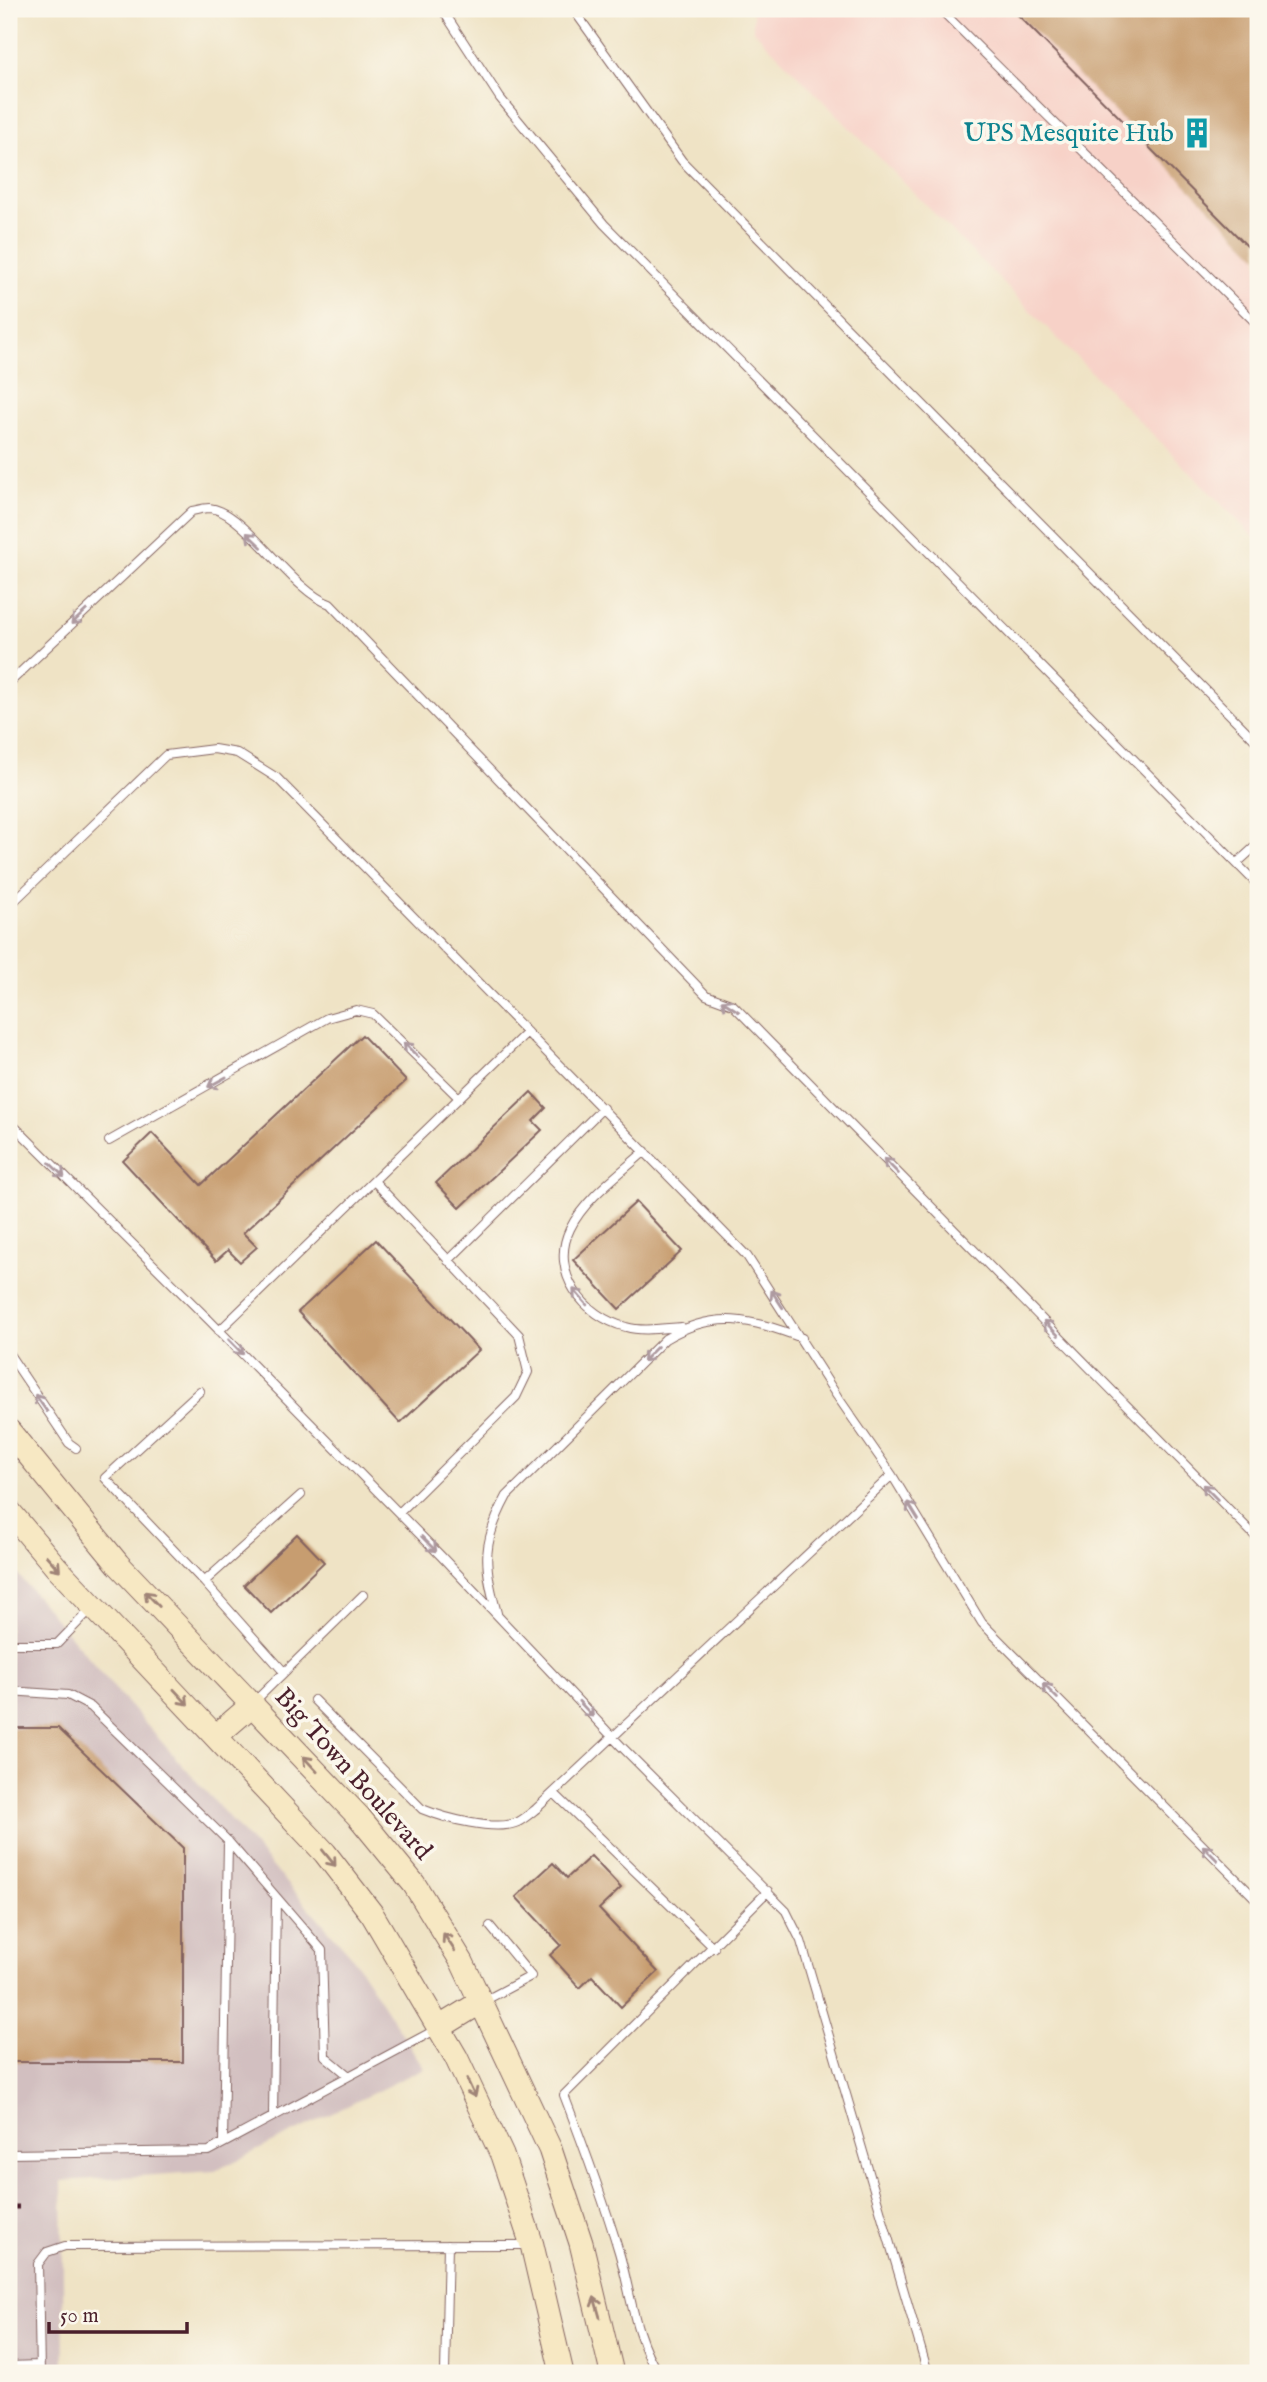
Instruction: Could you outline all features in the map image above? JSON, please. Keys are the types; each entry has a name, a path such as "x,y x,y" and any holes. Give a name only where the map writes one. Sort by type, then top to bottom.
{"main road":[{"name":"Big Town Boulevard","path":"9,1431 118,1564 359,1817 414,1884 462,1962 531,2105 567,2197 605,2336 612,2373"},
{"path":"15,1522 325,1853 372,1914 440,2028 502,2155 532,2245 562,2373"},
{"path":"217,1735 253,1704"},
{"path":"440,2028 481,2002"}],"lane":[{"path":"442,9 499,98 604,224 1258,885"},
{"path":"573,9 682,161 1258,743"},
{"path":"940,9 1258,325"},
{"path":"9,683 192,511 210,508 231,518 303,587 330,604 706,995 733,1005 1258,1539"},
{"path":"9,906 166,755 214,749 237,753 277,778 747,1256 837,1396 892,1475 982,1622 1258,1901"},
{"path":"1237,863 1258,844"},
{"path":"109,1141 327,1018 356,1010 373,1014 459,1098"},
{"path":"219,1331 527,1032"},
{"path":"448,1261 603,1108"},
{"path":"9,1121 399,1513 612,1737 786,1911 801,1941 928,2373"},
{"path":"645,1151 597,1195 571,1226 564,1243 564,1265 569,1284 596,1313 627,1328 687,1327 720,1319 742,1320 802,1338"},
{"path":"374,1181 519,1335 527,1372 516,1397 399,1513"},
{"path":"498,1617 487,1576 485,1552 492,1522 506,1496 665,1339 687,1327"},
{"path":"9,1354 69,1443 76,1448"},
{"path":"200,1391 105,1478 204,1582 284,1672"},
{"path":"314,1700 408,1798 422,1809 441,1817 486,1824 517,1823 554,1793 892,1475"},
{"path":"204,1582 301,1495"},
{"path":"253,1704 363,1595"},
{"path":"9,1644 57,1644 93,1607"},
{"path":"9,1691 68,1695 91,1707 228,1841 322,1950 325,2056 349,2076"},
{"path":"554,1793 714,1948"},
{"path":"223,2143 228,1841"},
{"path":"658,2373 637,2330 620,2254 600,2188 564,2095 714,1948 768,1891"},
{"path":"273,2116 276,1897"},
{"path":"481,2002 531,1976 490,1926"},
{"path":"9,2154 209,2151 440,2028"},
{"path":"446,2373 448,2245"},
{"path":"9,2366 39,2369 38,2264 47,2252 65,2246 532,2245"}],"shaded area":[{"path":"753,9 1258,9 1258,541 753,30"},
{"path":"9,1564 127,1703 351,1955 424,2068 215,2171 62,2181 64,2373 9,2373"}],"building":[{"name":"UPS Mesquite Hub","path":"1012,9 1258,9 1258,257"},
{"path":"362,1035 406,1081 243,1233 257,1247 240,1262 228,1250 216,1261 123,1161 152,1133 201,1185"},
{"path":"531,1092 546,1108 533,1121 542,1130 460,1208 436,1183"},
{"path":"636,1202 682,1251 619,1309 573,1260"},
{"path":"376,1240 479,1350 400,1423 298,1312"},
{"path":"297,1534 324,1562 271,1613 244,1585"},
{"path":"9,1728 58,1728 183,1848 183,2062 9,2062"},
{"path":"591,1856 621,1888 599,1909 658,1972 621,2007 592,1976 580,1988 550,1955 561,1945 516,1897 553,1863 567,1878"}],"railway":[{"path":"9,2207 22,2207"}],"place":[{"name":"UPS Mesquite Hub","path":"1197,133"}]}
